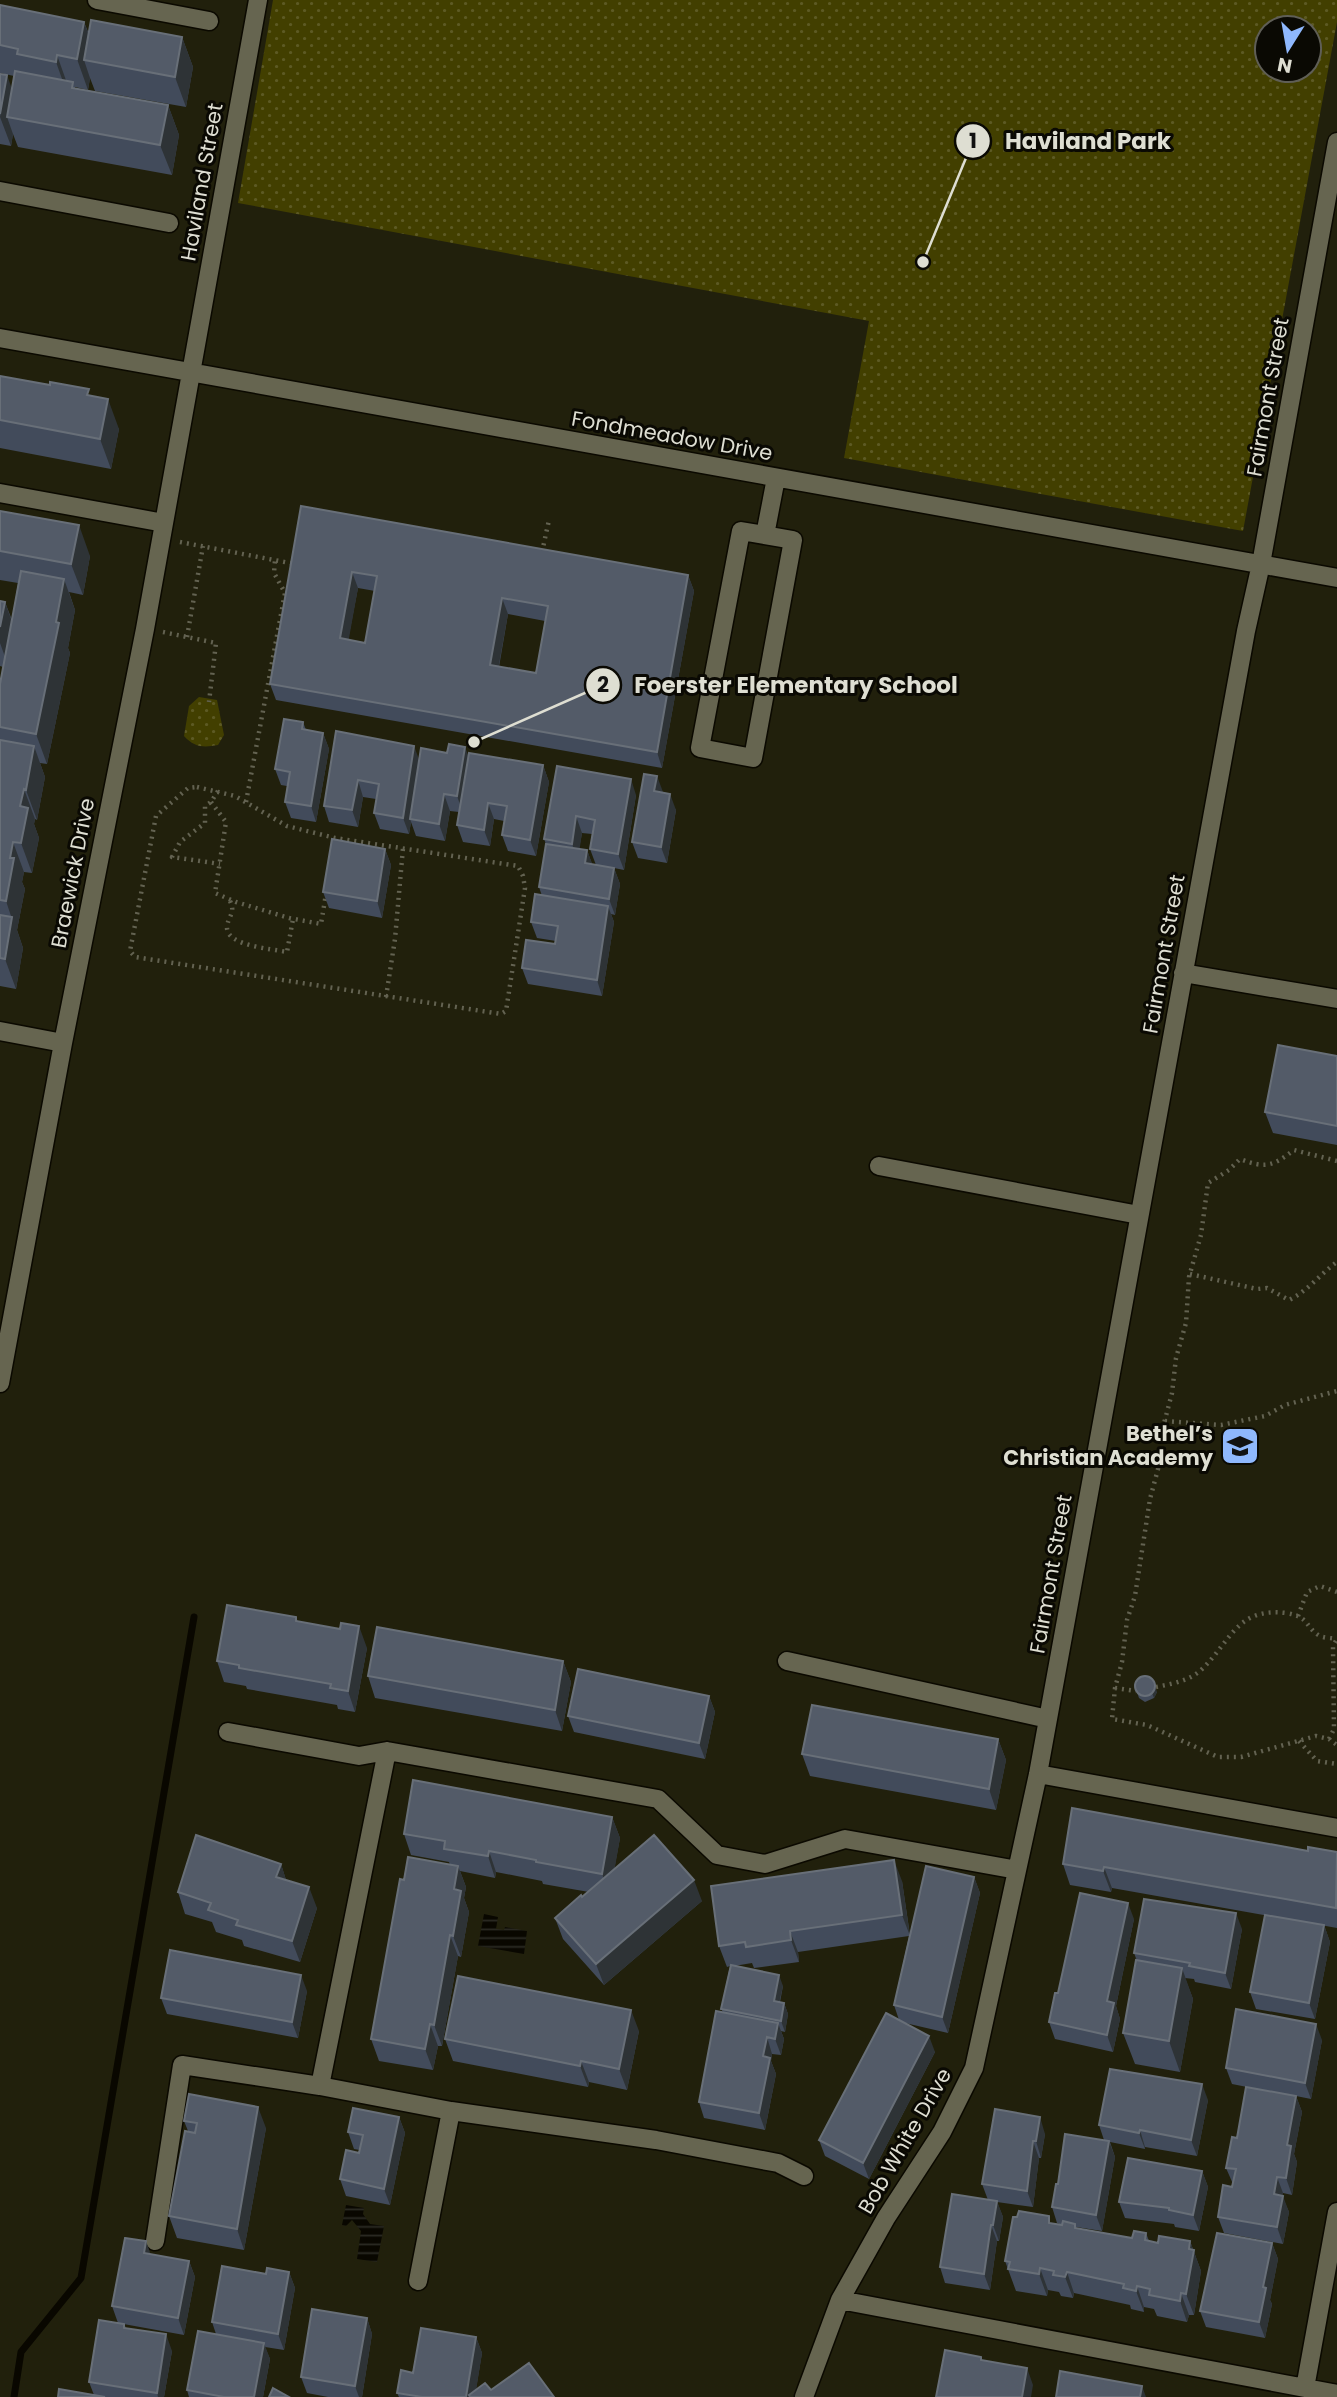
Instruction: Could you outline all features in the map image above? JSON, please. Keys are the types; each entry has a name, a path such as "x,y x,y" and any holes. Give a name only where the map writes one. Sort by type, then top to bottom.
{"street":[{"path":"97,0 209,21"},
{"name":"Haviland Street","path":"190,372 258,0"},
{"name":"Fairmont Street","path":"1038,1774 1337,142"},
{"path":"0,191 169,223"},
{"name":"Fondmeadow Drive","path":"0,338 1337,578"},
{"name":"Braewick Drive","path":"0,1383 63,1043 145,629 190,372"},
{"path":"765,535 776,478"},
{"path":"0,493 162,531"},
{"path":"741,531 765,535 793,540 753,758 700,748 741,531"},
{"path":"1183,973 1337,999"},
{"path":"0,1031 63,1043"},
{"path":"878,1166 1139,1216"},
{"path":"787,1661 1048,1719"},
{"path":"228,1732 359,1756 387,1751 658,1799 717,1855 765,1864 845,1839 1017,1870"},
{"path":"320,2087 387,1751"},
{"path":"1038,1774 1337,1828"},
{"name":"Bob White Drive","path":"804,2397 840,2300 886,2218 942,2132 974,2067 1038,1774"},
{"path":"155,2241 182,2064 451,2111 670,2142 778,2163 804,2176"},
{"path":"418,2280 451,2111"},
{"path":"1305,2388 1337,2212"},
{"path":"840,2300 1337,2394"}],"path":[{"path":"539,564 549,520"},
{"path":"162,531 203,546 300,564"},
{"path":"187,637 203,546"},
{"path":"246,802 285,593 274,573 275,560"},
{"path":"145,629 216,643 209,702"},
{"path":"188,788 218,791 235,796 288,827 335,838 518,866 525,888 506,1011 501,1014 135,957 130,951 156,816 188,788"},
{"path":"218,791 205,806 205,823 180,842 172,857 220,864"},
{"path":"211,802 226,822 215,893 293,919 321,924 327,887"},
{"path":"333,850 335,838"},
{"path":"386,997 395,939 403,848"},
{"path":"230,899 233,913 227,926 229,934 237,942 287,952 293,919"},
{"path":"1337,1161 1294,1150 1276,1163 1259,1166 1241,1159 1208,1183 1201,1235 1190,1274 1186,1322 1176,1357 1172,1393 1161,1435 1158,1469 1139,1561 1135,1596 1127,1620 1112,1719 1147,1724 1218,1757 1241,1757 1316,1737 1337,1745"},
{"path":"1190,1274 1257,1289 1267,1288 1289,1300 1303,1294 1319,1275 1337,1262"},
{"path":"1165,1422 1221,1425 1265,1416 1285,1405 1337,1391"},
{"path":"1298,1616 1307,1592 1320,1586 1337,1592"},
{"path":"1156,1687 1177,1683 1200,1671 1240,1622 1256,1614 1285,1613 1298,1616 1320,1636 1337,1638 1333,1646 1334,1729 1329,1740"},
{"path":"1115,1688 1136,1691"},
{"path":"1299,1741 1317,1761 1337,1764"}],"shaded area":[{"path":"273,0 1337,0 1337,22 1243,531 844,458 869,321 238,203"},
{"path":"199,697 217,700 224,735 218,745 199,746 184,736 189,706"},
{"path":"484,1914 498,1917 496,1929 504,1930 505,1927 527,1931 524,1954 478,1946"},
{"path":"346,2205 364,2208 363,2214 370,2224 384,2226 377,2262 357,2259 361,2231 352,2220 346,2226 342,2225"}],"building":[{"path":"0,5 84,22 77,59 57,55 56,62 17,54 18,49 0,45"},
{"path":"91,20 182,37 175,77 84,60"},
{"path":"15,71 73,82 72,88 168,105 160,145 7,117"},
{"path":"0,74 7,75 0,114"},
{"path":"0,376 89,389 87,395 108,399 100,439 0,420"},
{"path":"301,506 688,575 657,752 270,684","holes":["352,572 377,576 365,643 340,638","502,598 548,606 536,673 490,665"]},
{"path":"0,511 79,525 71,564 0,551"},
{"path":"21,571 64,579 56,622 59,623 36,734 0,727 0,684"},
{"path":"0,601 5,602 0,627"},
{"path":"284,719 303,722 302,729 323,733 311,806 285,802 290,772 275,769"},
{"path":"336,731 414,746 403,818 374,813 379,784 358,780 352,810 324,806"},
{"path":"0,740 34,746 26,790 24,789 20,806 28,808 21,843 13,842 10,858 14,858 6,901 0,900"},
{"path":"449,744 465,747 457,796 444,794 439,824 410,819 421,748 447,753"},
{"path":"469,753 543,765 530,840 502,835 507,806 488,803 484,830 457,825"},
{"path":"557,766 631,779 618,854 590,849 595,820 576,816 572,844 544,839"},
{"path":"644,774 657,776 654,791 670,794 661,847 632,842"},
{"path":"332,839 385,849 377,901 323,892"},
{"path":"546,844 587,850 585,863 614,868 609,899 539,887"},
{"path":"535,894 608,906 597,980 522,968 526,940 555,944 558,926 531,922"},
{"path":"0,915 12,917 5,959 0,958"},
{"path":"1278,1045 1337,1056 1337,1126 1265,1112"},
{"path":"227,1605 296,1617 296,1621 340,1629 341,1623 359,1626 348,1691 330,1688 331,1684 239,1668 239,1665 217,1661"},
{"path":"377,1627 563,1661 555,1710 368,1676"},
{"path":"578,1669 709,1696 699,1743 568,1716"},
{"path":"1145,1676 1152,1679 1155,1686 1152,1693 1145,1696 1138,1693 1135,1686 1138,1679"},
{"path":"812,1705 998,1739 989,1789 802,1754"},
{"path":"413,1780 612,1817 602,1874 489,1851 488,1856 444,1849 445,1841 404,1834"},
{"path":"1072,1808 1308,1851 1308,1847 1337,1852 1336,1908 1104,1867 1103,1871 1063,1864"},
{"path":"196,1835 281,1864 276,1877 309,1887 292,1941 236,1925 238,1920 208,1910 211,1903 178,1892"},
{"path":"654,1835 694,1880 596,1964 555,1918"},
{"path":"408,1857 458,1866 454,1889 461,1891 434,2025 430,2024 425,2049 371,2039 400,1879 404,1880"},
{"path":"894,1860 902,1915 790,1931 791,1940 746,1947 745,1942 719,1946 711,1886"},
{"path":"926,1866 974,1877 942,2017 894,2005"},
{"path":"1080,1893 1128,1903 1107,2001 1114,2003 1107,2035 1049,2022"},
{"path":"1144,1899 1236,1913 1225,1973 1189,1966 1190,1963 1134,1953"},
{"path":"1265,1915 1324,1925 1309,2003 1250,1992"},
{"path":"170,1950 301,1975 292,2022 161,1998"},
{"path":"1136,1960 1182,1968 1169,2041 1123,2033"},
{"path":"731,1965 779,1975 774,2001 784,2003 781,2021 721,2009"},
{"path":"458,1976 631,2010 619,2069 581,2061 580,2066 445,2039"},
{"path":"1236,2009 1316,2024 1305,2083 1226,2068"},
{"path":"716,2011 778,2023 775,2039 767,2037 763,2056 770,2058 759,2113 699,2102"},
{"path":"886,2013 929,2036 863,2163 819,2140"},
{"path":"1110,2069 1202,2084 1191,2140 1099,2125"},
{"path":"1246,2087 1296,2096 1287,2145 1291,2146 1286,2178 1277,2177 1274,2194 1283,2196 1277,2227 1218,2217 1223,2185 1232,2187 1236,2169 1226,2168 1232,2137 1237,2138"},
{"path":"189,2094 258,2107 237,2229 169,2216 185,2131 195,2133 197,2123 184,2121"},
{"path":"353,2108 399,2117 384,2189 340,2179 346,2150 359,2153 363,2135 348,2132"},
{"path":"995,2109 1040,2117 1036,2141 1033,2141 1027,2191 982,2184"},
{"path":"1065,2134 1109,2141 1096,2215 1052,2207"},
{"path":"1128,2158 1202,2171 1193,2215 1169,2208 1119,2202"},
{"path":"952,2194 997,2201 984,2274 940,2267"},
{"path":"1019,2211 1049,2216 1049,2223 1062,2225 1063,2221 1075,2224 1075,2228 1132,2238 1134,2231 1146,2233 1145,2240 1158,2243 1159,2236 1190,2241 1189,2249 1194,2250 1186,2294 1181,2293 1180,2301 1149,2295 1150,2289 1137,2286 1136,2291 1123,2288 1124,2284 1067,2272 1065,2277 1053,2275 1054,2271 1040,2268 1039,2274 1008,2269 1010,2262 1005,2261 1013,2217 1017,2217"},
{"path":"1217,2233 1272,2243 1259,2322 1200,2311"},
{"path":"125,2238 146,2241 144,2253 189,2261 178,2318 112,2306"},
{"path":"222,2266 266,2274 267,2268 289,2272 278,2334 212,2322"},
{"path":"312,2309 367,2318 355,2386 301,2377"},
{"path":"99,2320 124,2324 124,2328 166,2334 157,2393 89,2382"},
{"path":"421,2328 476,2337 466,2397 422,2397 397,2393 401,2370 413,2373"},
{"path":"198,2331 264,2343 254,2397 224,2397 187,2390"},
{"path":"945,2350 1027,2368 1022,2397 936,2397"},
{"path":"529,2363 554,2397 470,2397 469,2395 485,2383 491,2390"},
{"path":"1060,2371 1142,2386 1140,2397 1056,2397"},
{"path":"273,2388 289,2397 269,2397"},
{"path":"59,2389 105,2397 58,2397"}],"waterway":[{"path":"14,2397 21,2352 81,2278 194,1617"}],"place":[{"name":"Haviland Park","path":"923,262"},
{"name":"Foerster Elementary School","path":"474,742"},
{"name":"Bethel’s Christian Academy","path":"1240,1446"}]}
